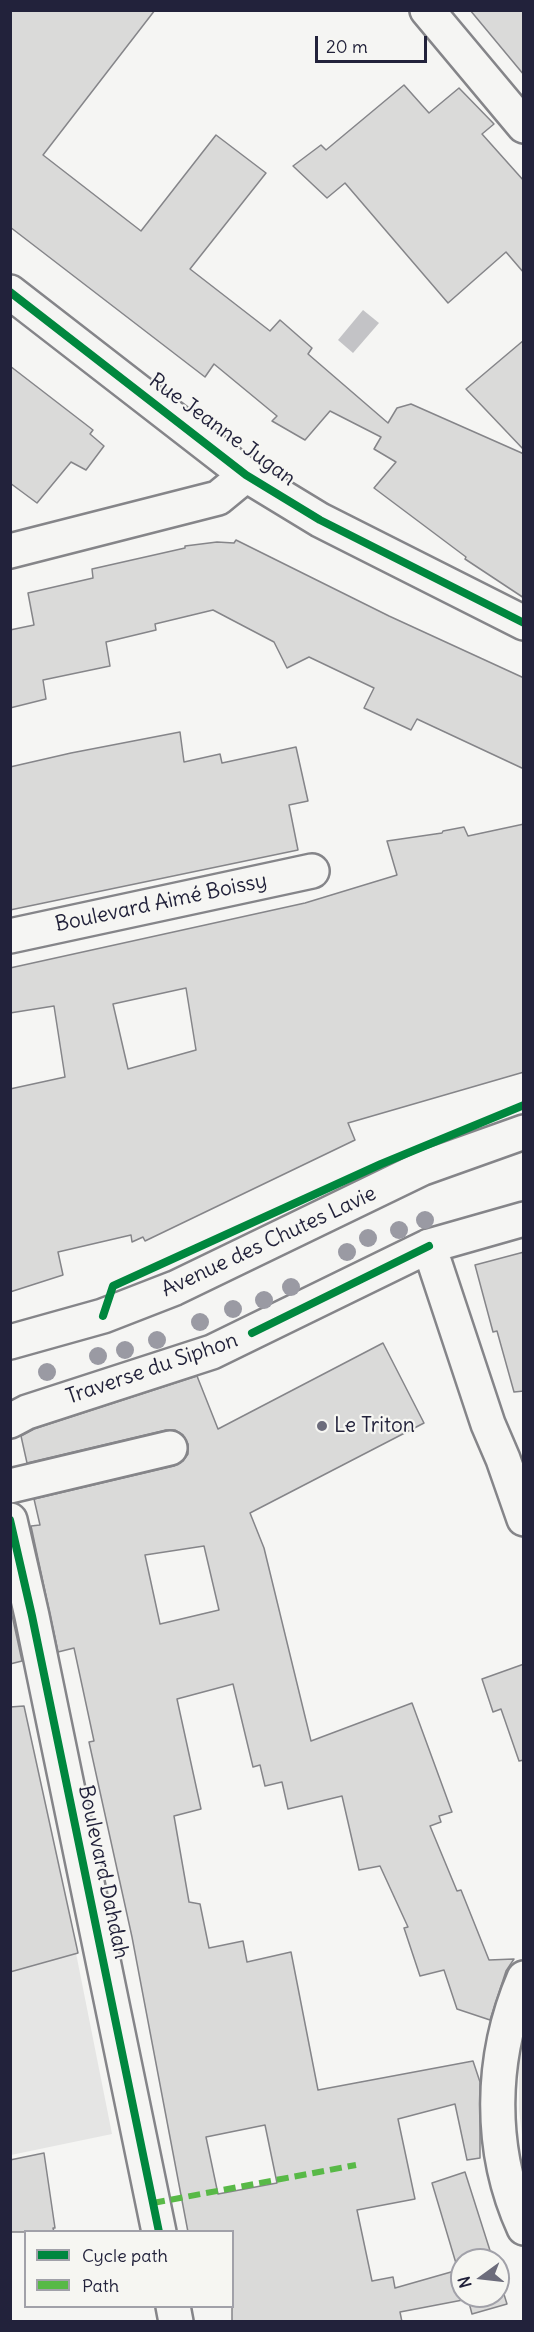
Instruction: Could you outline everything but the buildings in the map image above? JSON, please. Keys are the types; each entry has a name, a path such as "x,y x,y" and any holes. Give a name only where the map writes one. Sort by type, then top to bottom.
{"street":[{"path":"427,10 524,126"},
{"name":"Rue Jeanne Jugan","path":"10,292 246,475 320,520 524,623"},
{"path":"10,551 218,498 246,475"},
{"name":"Boulevard Aimé Boissy","path":"10,936 312,871"},
{"name":"Avenue des Chutes Lavie","path":"10,1342 103,1316 174,1288 423,1168 524,1132"},
{"name":"Traverse du Siphon","path":"10,1421 27,1412 212,1352 429,1246 524,1219"},
{"path":"429,1246 488,1424 524,1519"},
{"path":"10,1486 170,1448"},
{"name":"Boulevard Dahdah","path":"10,1520 21,1619 159,2230"},
{"path":"524,1977 502,2043 498,2082 498,2120 509,2194 524,2228"}],"shaded area":[{"path":"363,310 379,323 353,353 338,340"},
{"path":"67,1908 112,2134 11,2155 10,1921"},
{"path":"523,2042 523,2143 519,2110 519,2064"}],"marked path":[{"path":"153,2203 356,2165"}],"cycle path":[{"path":"10,292 246,475 320,520 524,623"},
{"path":"103,1316 113,1286 381,1164 524,1105"},
{"path":"252,1333 429,1246"},
{"path":"10,1520 32,1616 159,2230"}],"place":[{"name":"Le Triton","path":"322,1426"}]}
